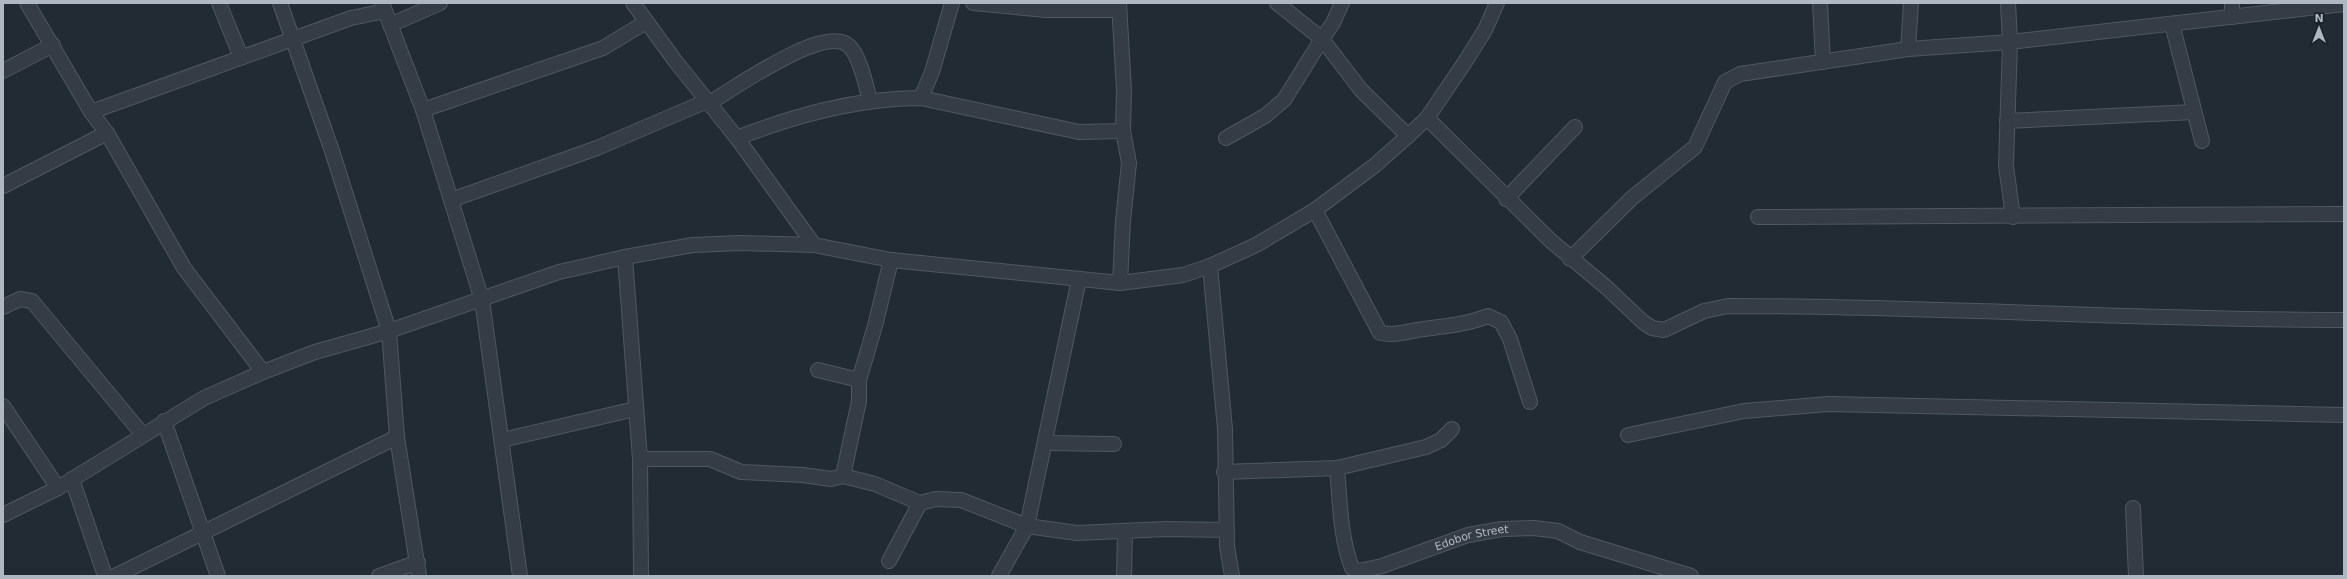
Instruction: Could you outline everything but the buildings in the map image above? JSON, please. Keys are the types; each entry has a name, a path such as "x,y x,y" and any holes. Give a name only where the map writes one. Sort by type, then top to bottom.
{"street":[{"path":"27,3 91,112 107,133 184,268 263,372"},
{"path":"219,3 241,56"},
{"path":"280,3 332,151 388,331 397,437 418,562 419,576"},
{"path":"390,25 440,3"},
{"path":"633,3 646,22 737,138 814,245"},
{"path":"921,98 932,72 952,3"},
{"path":"973,3 1046,10 1119,6 1124,90 1123,131 1129,163 1123,221 1120,283"},
{"path":"1277,3 1322,39 1361,90 1408,136"},
{"path":"1226,138 1265,116 1284,100 1333,23 1342,3"},
{"path":"3,515 58,488 164,421 204,398 263,372 315,352 388,331 482,300 559,272 625,257 693,245 740,243 814,245 891,260 1120,283 1183,275 1210,266 1256,245 1315,210 1374,166 1408,136 1427,118 1484,30 1497,3"},
{"path":"1820,3 1823,62"},
{"path":"1908,49 1911,3"},
{"path":"2008,3 2010,42 2007,172 2013,217"},
{"path":"1570,259 1632,198 1694,147 1725,82 1740,74 1908,49 2010,42 2172,24 2232,10 2344,4"},
{"path":"91,112 241,56 383,7 423,110 482,300 520,576"},
{"path":"423,110 603,48 646,22"},
{"path":"2172,24 2202,142"},
{"path":"451,200 597,148 708,102 795,52 829,40 841,41 850,47 861,70 870,100"},
{"path":"3,71 53,45"},
{"path":"737,138 808,113 870,100 921,98 1079,132 1123,131"},
{"path":"2007,120 2194,112"},
{"path":"1427,118 1506,199 1570,259 1606,288 1643,322 1659,330 1668,328 1704,311 1728,306 2096,313 2237,320 2344,320"},
{"path":"1506,199 1575,126"},
{"path":"3,186 107,133"},
{"path":"1315,210 1380,333 1406,334 1474,321 1488,316 1501,322 1510,339 1530,402"},
{"path":"1758,218 2344,214"},
{"path":"625,257 635,409 640,459 641,576"},
{"path":"843,476 859,401 859,380 875,326 891,260"},
{"path":"1210,266 1225,429 1224,472 1227,546 1232,576"},
{"path":"999,576 1027,526 1046,443 1079,279"},
{"path":"3,306 20,299 32,300 143,435"},
{"path":"818,370 859,380"},
{"path":"1628,435 1744,411 1828,404 2344,415"},
{"path":"3,406 58,488"},
{"path":"502,440 635,409"},
{"path":"164,421 218,576"},
{"path":"1224,472 1337,468 1426,446 1441,440 1452,429"},
{"path":"115,576 397,437"},
{"path":"1046,443 1114,444"},
{"path":"640,459 710,459 740,472 831,478 843,476 875,484 920,503 936,499 961,500 1027,526 1077,533 1166,529 1227,530"},
{"name":"Edobor Street","path":"1337,468 1341,514 1348,559 1352,568 1359,571 1382,566 1468,535 1502,529 1534,528 1558,532 1580,542 1691,576"},
{"path":"72,479 104,576"},
{"path":"889,561 920,503"},
{"path":"2133,508 2136,576"},
{"path":"1124,576 1125,532"},
{"path":"379,576 418,562"}]}
